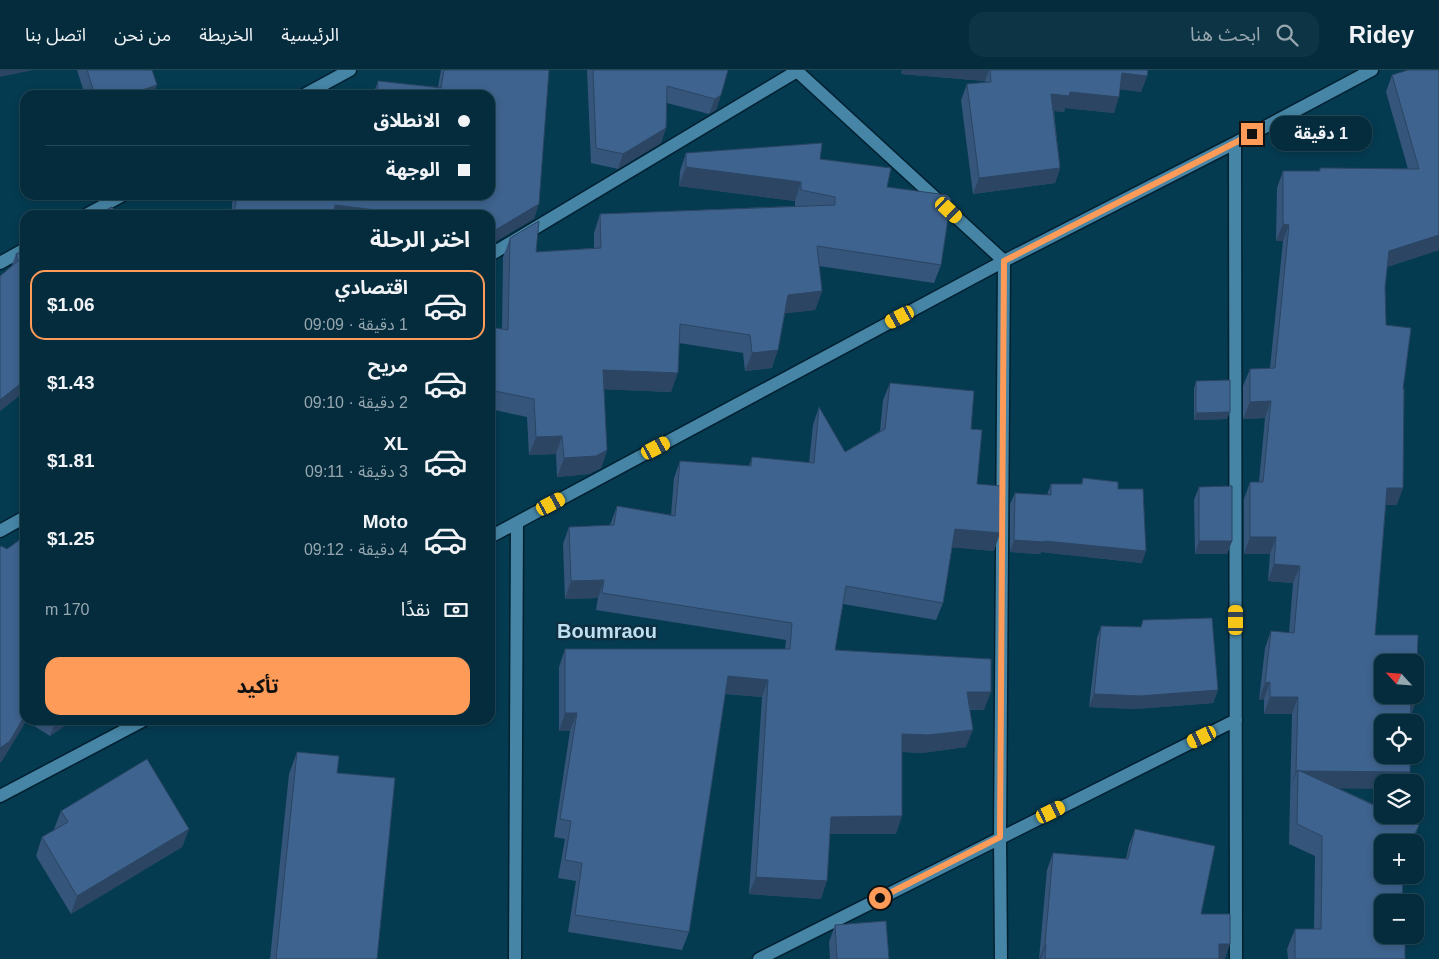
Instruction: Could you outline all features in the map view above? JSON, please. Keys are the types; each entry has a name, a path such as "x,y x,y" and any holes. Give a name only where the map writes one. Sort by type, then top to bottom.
{"street":[{"path":"313,90 350,70"},
{"path":"495,534 1004,261 1235,143 1372,70"},
{"path":"495,253 797,71 1004,261 1000,837 1002,959"},
{"path":"1235,143 1236,959"},
{"path":"95,210 114,200"},
{"path":"0,264 20,252"},
{"path":"0,530 20,520"},
{"path":"515,959 516,523"},
{"path":"759,959 1236,720"},
{"path":"0,796 135,725"}],"building":[{"path":"87,70 152,70 157,85 142,90 93,90"},
{"path":"444,70 549,70 539,204 495,230 495,210 376,210 335,205 334,210 235,210 236,200 495,200 495,90 377,90 378,81 441,88"},
{"path":"593,70 728,70 721,95 715,99 667,86 666,128 623,154 596,148"},
{"path":"990,70 1148,70 1147,76 1122,73 1119,97 1070,92 1069,96 1051,94 1060,168 979,178 967,84 991,82"},
{"path":"1408,70 1439,70 1439,235 1389,251 1385,287 1386,325 1411,328 1403,389 1403,488 1387,488 1375,635 1418,635 1417,654 1374,654 1374,704 1411,704 1410,714 1374,714 1374,764 1410,764 1410,772 1296,771 1298,697 1270,697 1270,682 1265,683 1271,631 1294,633 1300,566 1274,564 1276,537 1250,537 1250,482 1263,482 1271,401 1250,402 1250,369 1275,368 1289,225 1283,224 1283,171 1320,171 1320,168 1419,169 1392,75"},
{"path":"822,143 820,159 891,168 887,187 947,195 951,199 941,265 817,246 822,291 788,295 778,350 752,353 750,335 680,324 678,373 603,370 607,450 596,456 564,458 562,436 536,437 534,399 495,391 495,328 508,330 510,238 539,221 536,252 601,248 600,214 835,205 835,197 801,190 801,182 686,167 686,153"},
{"path":"20,252 20,384 0,400 0,276 18,261 16,254"},
{"path":"1230,380 1230,412 1196,413 1196,381"},
{"path":"890,383 974,391 971,429 982,430 977,484 1001,486 1000,533 955,529 943,603 846,586 835,650 991,659 991,692 967,692 973,730 928,735 902,734 902,816 831,817 827,881 756,877 768,680 728,676 689,932 575,915 582,863 565,860 571,821 560,819 577,713 565,713 565,649 790,649 792,623 602,593 604,580 571,581 569,527 614,525 617,506 675,516 680,461 751,466 752,457 814,463 819,407 845,452 885,429"},
{"path":"1083,478 1118,482 1118,489 1143,489 1146,551 1045,541 1014,540 1015,493 1051,495 1051,484 1082,484"},
{"path":"1232,486 1232,541 1199,541 1199,487"},
{"path":"20,540 20,724 10,741 0,748 0,547 7,549"},
{"path":"1212,618 1218,690 1140,696 1094,694 1101,626 1141,627 1143,620"},
{"path":"297,752 339,756 337,773 395,778 377,959 276,959"},
{"path":"147,759 189,829 77,896 42,837 68,822 61,811"},
{"path":"1298,770 1374,805 1374,824 1419,825 1415,834 1374,834 1374,884 1403,884 1402,894 1374,894 1374,944 1405,944 1405,959 1295,959 1295,929 1321,929 1322,836 1297,824"},
{"path":"1135,829 1215,846 1201,914 1230,914 1230,944 1219,944 1219,959 1045,959 1053,853 1128,859"},
{"path":"886,921 889,959 837,959 835,925"}],"district":[{"name":"Boumraou","path":"607,631"}],"route":[{"path":"880,898 1000,837 1004,261 1252,134"}]}
